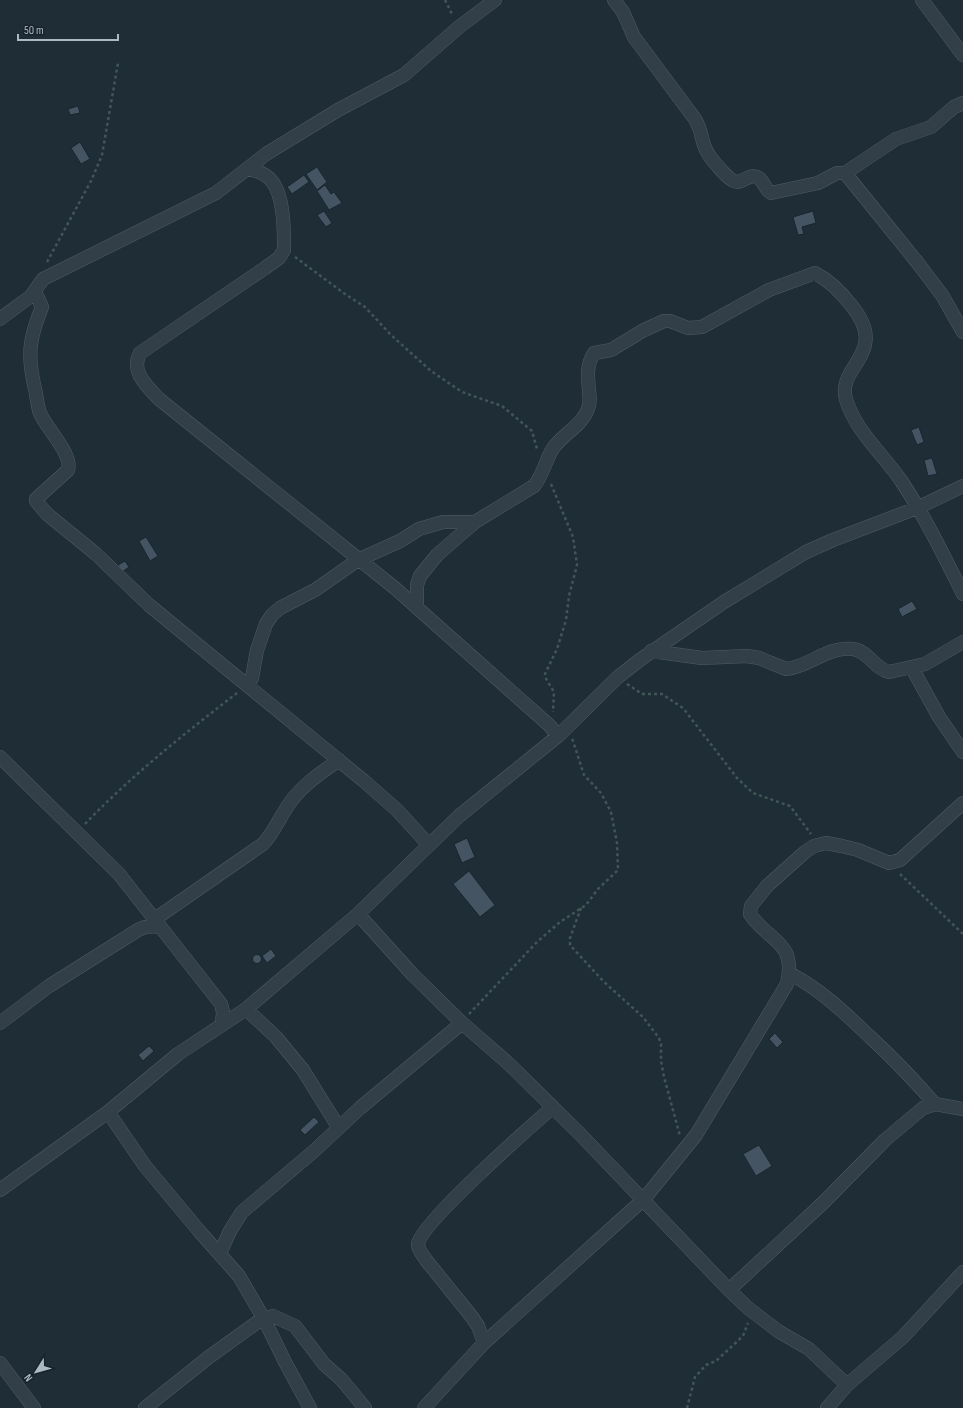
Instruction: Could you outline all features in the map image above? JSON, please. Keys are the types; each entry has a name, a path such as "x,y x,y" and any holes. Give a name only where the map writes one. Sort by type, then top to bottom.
{"street":[{"path":"0,319 34,294 41,281 120,240 201,202 216,193 266,154 338,110 404,75 459,27 496,0"},
{"path":"614,0 623,12 634,37 695,119 702,133 707,152 734,182 755,176 759,177 771,193 818,183 837,173 845,173 896,139 931,127 950,110 963,104"},
{"path":"922,0 963,55"},
{"path":"247,169 266,175 272,180 282,210 284,250 275,261 140,353 136,366 139,376 159,399 417,608 549,725 558,736"},
{"path":"845,173 921,267 946,301 963,332"},
{"path":"417,608 417,585 420,576 438,554 475,522 534,486 544,469 552,450 579,423 588,410 590,405 588,368 594,352 612,350 664,321 670,320 688,328 702,327 769,290 815,273 827,280 860,315 867,337 862,356 847,382 845,390 846,399 860,427 902,482 934,536 963,594"},
{"path":"34,294 37,296 42,307 34,327 31,342 29,356 31,374 40,414 66,455 69,467 68,470 36,501 47,514 96,554 149,605 339,760 396,810 429,845"},
{"path":"0,1190 108,1112 178,1054 246,1009 358,914 459,816 558,736 618,677 651,652 724,602 806,552 833,540 917,508 963,486"},
{"path":"248,685 252,678 261,637 272,615 280,608 315,590 358,560 431,525 443,522 475,522"},
{"path":"651,652 702,658 747,656 759,658 786,669 838,649 852,649 863,652 888,672 912,668 938,657 963,642"},
{"path":"912,668 940,718 963,752"},
{"path":"0,757 76,833 120,874 221,1004 223,1012 222,1024"},
{"path":"0,1023 49,986 138,930 158,922 263,844 292,801 302,789 339,760"},
{"path":"424,1408 484,1342 644,1200 685,1150 782,993 789,973 790,964 784,949 774,936 752,917 749,911 755,900 767,886 809,848 822,844 837,845 858,850 889,863 900,860 963,803"},
{"path":"358,914 413,975 462,1023 509,1064 553,1107 729,1290 748,1308 778,1331 809,1349 847,1385"},
{"path":"789,973 808,983 835,1004 901,1066 936,1104"},
{"path":"246,1009 272,1033 303,1070 339,1128"},
{"path":"220,1253 236,1219 242,1212 462,1023"},
{"path":"729,1290 824,1202 886,1140 923,1108 936,1104 963,1109"},
{"path":"484,1342 478,1326 419,1251 418,1244 424,1232 444,1209 501,1153 553,1107"},
{"path":"108,1112 145,1166 239,1276 264,1318 285,1362 310,1408"},
{"path":"826,1408 847,1385 903,1337 963,1272"},
{"path":"145,1408 210,1357 264,1318 273,1316 295,1326 324,1364 342,1380 365,1408"},
{"path":"0,1363 34,1408"}],"path":[{"path":"445,0 459,27"},
{"path":"41,281 43,269 91,182 102,155 118,63"},
{"path":"284,250 365,306 391,335 430,371 462,392 502,406 527,426 534,435 538,455 572,537 577,559 568,596 566,620 557,649 545,674 545,677 554,692 552,717 549,725"},
{"path":"618,677 640,693 645,695 658,693 683,708 737,778 753,793 790,806 806,829 822,844"},
{"path":"76,833 112,795 168,746 248,685"},
{"path":"462,1023 494,986 537,942 560,922 582,908 602,885 616,874 619,866 611,812 601,792 584,775 568,726"},
{"path":"889,863 963,934"},
{"path":"582,908 570,938 570,945 604,982 643,1017 658,1038 661,1044 664,1077 674,1117 685,1150"},
{"path":"687,1408 695,1377 706,1365 722,1355 745,1333 749,1319 748,1308"}],"building":[{"path":"78,106 80,113 70,115 68,109"},
{"path":"80,142 90,159 81,164 71,148"},
{"path":"317,167 327,182 317,190 306,174"},
{"path":"304,175 309,182 292,194 287,187"},
{"path":"325,185 331,194 334,192 342,203 329,210 317,191"},
{"path":"324,211 332,223 326,227 317,215"},
{"path":"813,211 816,223 802,227 804,234 798,235 793,217"},
{"path":"919,427 924,442 917,445 911,430"},
{"path":"932,458 937,474 928,476 924,460"},
{"path":"146,537 158,556 150,561 139,541"},
{"path":"125,561 129,567 122,572 118,565"},
{"path":"912,601 917,609 902,617 898,609"},
{"path":"467,838 475,857 462,863 454,844"},
{"path":"469,871 495,905 480,917 453,884"},
{"path":"271,949 276,956 267,963 262,956"},
{"path":"255,955 259,955 261,959 259,963 255,963 253,961 253,957"},
{"path":"775,1033 783,1042 777,1048 769,1039"},
{"path":"149,1046 154,1051 143,1061 138,1055"},
{"path":"314,1117 319,1122 305,1135 300,1130"},
{"path":"759,1145 772,1166 756,1176 743,1154"}]}
